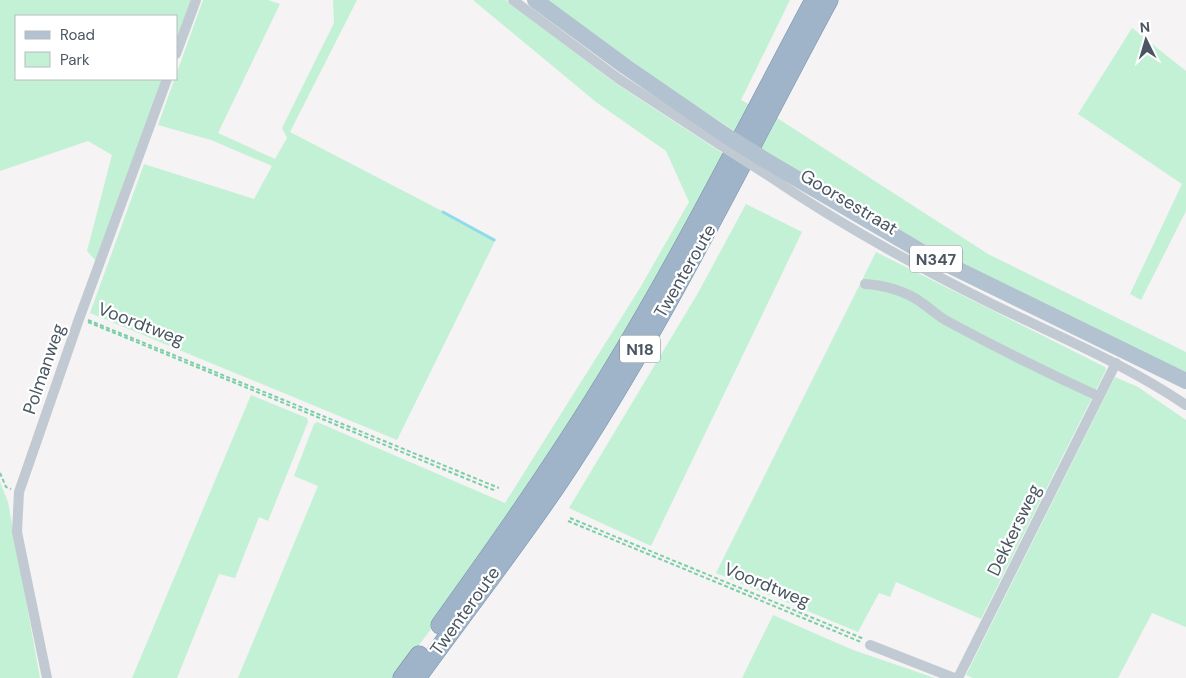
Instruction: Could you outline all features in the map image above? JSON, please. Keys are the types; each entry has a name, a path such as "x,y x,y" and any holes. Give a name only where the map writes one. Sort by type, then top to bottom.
{"highway":[{"name":"Twenteroute","path":"402,678 542,482 615,365 726,169 814,0"},
{"name":"Twenteroute","path":"417,678 558,484 698,249 829,0"}],"main road":[{"name":"Goorsestraat","path":"534,0 722,139 768,168 922,252 1186,381"}],"street":[{"path":"178,49 196,0"},
{"name":"Goorsestraat","path":"513,0 661,108 722,139"},
{"name":"Polmanweg","path":"47,678 16,532 19,492 78,318 167,80"},
{"name":"Goorsestraat","path":"768,168 804,200 907,260 1143,377 1186,405"},
{"path":"865,284 879,284 899,291 920,302 945,320 1040,370 1098,396"},
{"name":"Dekkersweg","path":"958,678 1116,363"},
{"path":"870,645 954,678"}],"path":[{"name":"Voordtweg","path":"78,318 498,490"},
{"path":"0,473 6,487 19,492"},
{"path":"569,519 866,639 870,645"}],"green space":[{"path":"0,0 192,0 178,38 178,15 15,15 15,80 163,80 96,261 87,251 112,155 88,141 0,171"},
{"path":"203,0 268,0 280,4 218,133 275,159 287,138 282,128 334,23 333,0 357,0 290,132 496,239 397,440 90,313 144,164 254,199 272,166 211,140 158,125 174,80 178,80 178,69"},
{"path":"473,0 506,0 618,85 724,154 688,228 561,440 456,596 394,678 238,678 318,486 294,476 314,424 317,422 505,503 640,288 689,202 666,151 596,102"},
{"path":"547,0 790,0 741,100 752,106 739,134 657,80"},
{"path":"1132,28 1186,71 1186,211 1141,300 1130,294 1182,184 1078,114"},
{"path":"774,116 988,254 1186,352 1186,375 949,257 870,214 758,147"},
{"path":"746,204 802,232 651,546 569,508 698,293"},
{"path":"876,252 1105,367 1106,370 981,619 896,582 890,597 879,593 858,632 716,573"},
{"path":"1115,377 1138,387 1186,420 1186,627 1152,613 1118,678 973,678 966,675"},
{"path":"251,395 307,418 308,422 268,521 259,517 235,578 219,574 177,678 132,678"},
{"path":"0,482 8,502 40,678 0,678"},
{"path":"773,615 853,650 935,678 742,678"}],"waterway":[{"path":"443,212 494,240"}]}
